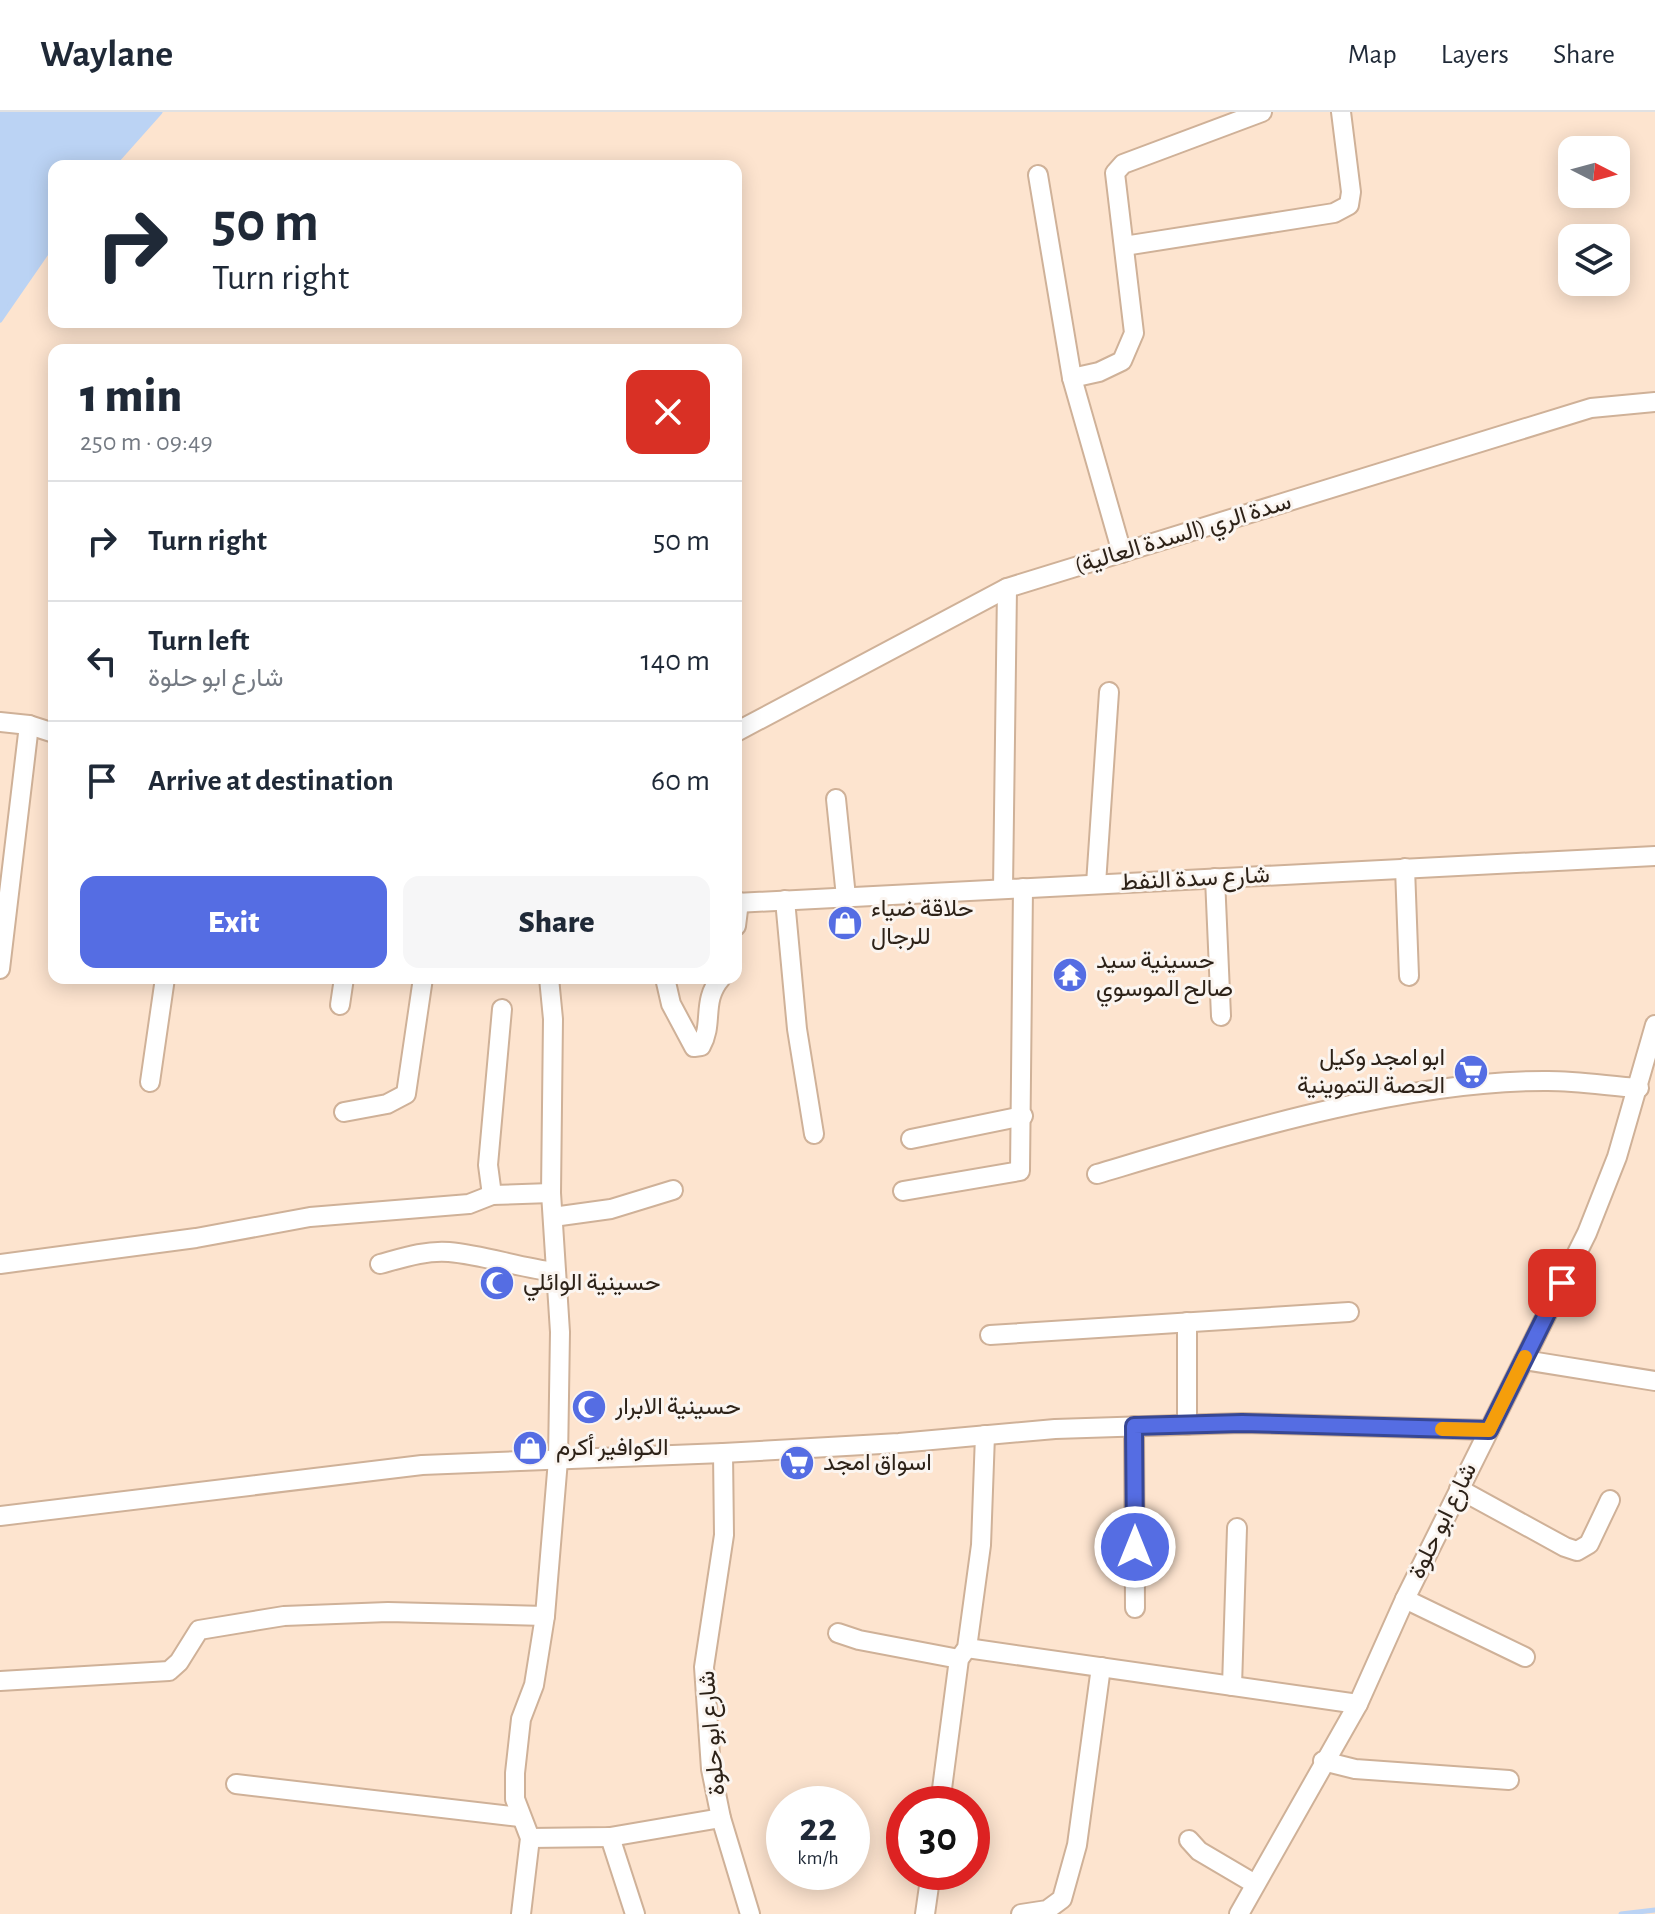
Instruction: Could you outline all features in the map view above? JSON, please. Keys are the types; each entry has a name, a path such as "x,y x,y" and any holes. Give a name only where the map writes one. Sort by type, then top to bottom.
{"street":[{"path":"1072,378 1099,372 1122,361 1134,333 1115,173 1123,164 1262,112"},
{"path":"1124,246 1334,213 1349,205 1351,192 1341,112"},
{"path":"1038,175 1072,378 1122,553"},
{"name":"سدة الري (السدة العالية)","path":"742,729 1007,588 1591,408 1655,402"},
{"path":"1003,889 1007,588"},
{"path":"1096,884 1109,692"},
{"path":"0,722 29,725 48,731"},
{"path":"0,969 29,725"},
{"path":"836,799 846,897"},
{"name":"شارع سدة النفط","path":"742,902 1655,856"},
{"path":"1405,868 1409,976"},
{"path":"1215,878 1221,1016"},
{"path":"903,1191 1020,1171 1023,1116 1023,888"},
{"path":"785,900 797,1029 814,1134"},
{"path":"150,1082 164,984"},
{"path":"340,1005 343,984"},
{"path":"344,1112 387,1104 406,1094 422,984"},
{"path":"521,1914 530,1838 515,1799 515,1773 521,1719 534,1685 545,1616 558,1460 560,1332 551,1193 553,1019 550,984"},
{"path":"666,984 671,1004 694,1047 701,1046 706,1038 710,991 716,984"},
{"path":"492,1195 488,1165 502,1009"},
{"name":"شارع ابو حلوة","path":"1239,1914 1358,1704 1405,1599 1587,1233 1645,1082 1655,1025"},
{"path":"1097,1174 1221,1138 1362,1104 1465,1086 1548,1081 1645,1082"},
{"path":"911,1139 1023,1116"},
{"path":"553,1217 611,1209 673,1190"},
{"path":"0,1264 196,1238 310,1217 469,1204 492,1195 551,1193"},
{"path":"380,1264 422,1253 448,1252 556,1272"},
{"path":"990,1335 1349,1312"},
{"path":"1187,1322 1187,1425"},
{"path":"1524,1360 1655,1381"},
{"path":"0,1516 422,1465 723,1453 1134,1426 1242,1423 1489,1430"},
{"path":"1134,1426 1135,1608"},
{"path":"943,1786 981,1545 985,1435"},
{"name":"شارع ابو حلوة","path":"723,1453 724,1535 704,1667 711,1769 721,1818 750,1914"},
{"path":"1459,1489 1577,1551 1589,1544 1610,1500"},
{"path":"1232,1686 1237,1528"},
{"path":"1405,1599 1525,1657"},
{"path":"0,1681 169,1671 179,1662 199,1630 284,1616 388,1612 545,1616"},
{"path":"838,1633 963,1654 1101,1667 1358,1704"},
{"path":"1021,1914 1047,1910 1062,1899 1077,1845 1101,1667"},
{"path":"1323,1761 1355,1769 1509,1780"},
{"path":"236,1784 520,1817"},
{"path":"530,1838 610,1837 721,1818"},
{"path":"610,1837 635,1914"},
{"path":"1189,1840 1199,1851 1255,1884"},
{"path":"925,1914 928,1890"}],"water":[{"path":"0,112 160,112 117,160 48,160 48,251 0,320"}],"waterway":[{"path":"117,160 160,112"},
{"path":"0,320 48,251"},
{"path":"1621,1914 1655,1910"}],"slow traffic":[{"path":"1442,1429 1489,1430 1525,1357"}],"place":[{"name":"حلاقة ضياء للرجال","path":"845,923"},
{"name":"حسينية سيد صالح الموسوي","path":"1070,975"},
{"name":"ابو امجد وكيل الحصة التموينية","path":"1471,1072"},
{"name":"حسينية الوائلي","path":"497,1283"},
{"name":"حسينية الابرار","path":"589,1407"},
{"name":"الكوافير أكرم","path":"530,1448"},
{"name":"اسواق امجد","path":"797,1463"}],"route":[{"path":"1135,1547 1134,1426 1242,1423 1489,1430 1562,1283"}]}
